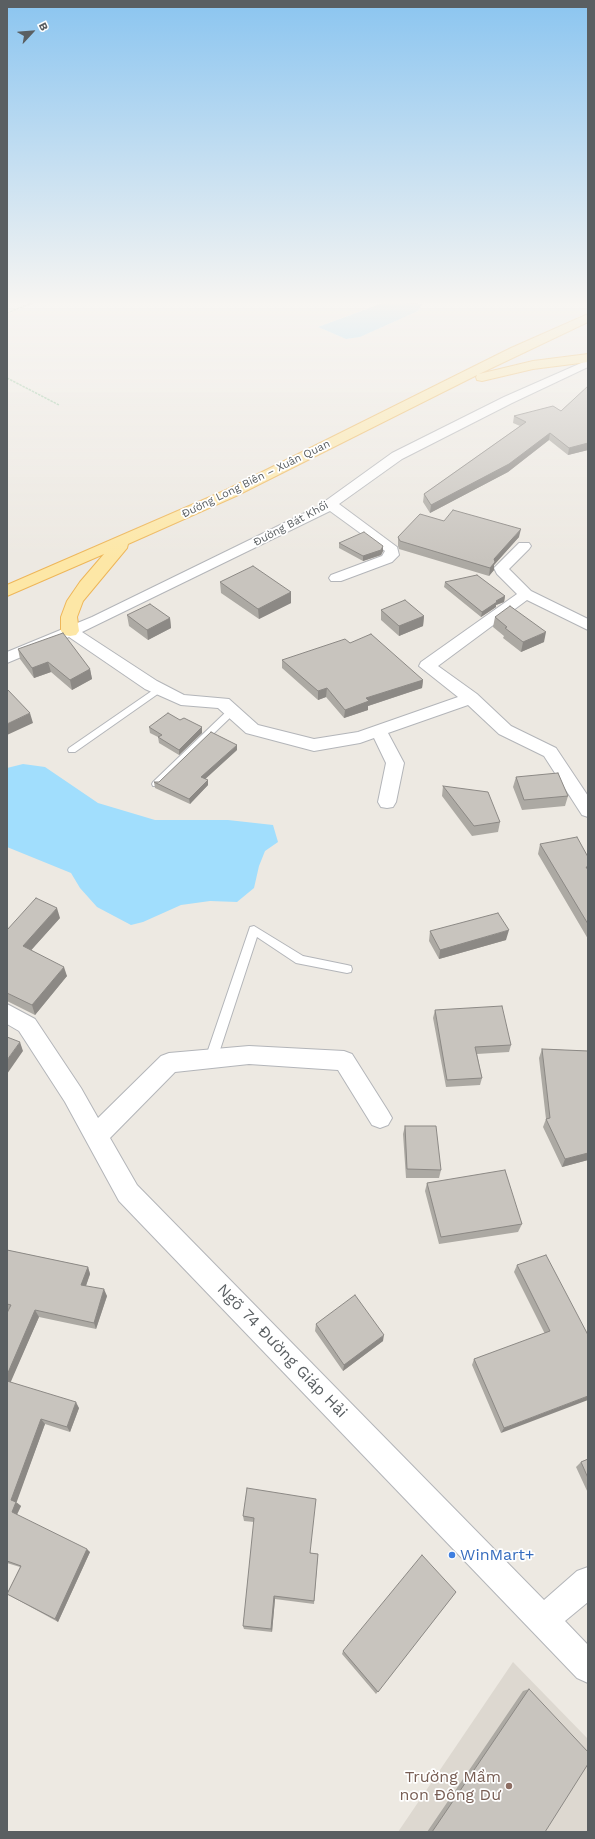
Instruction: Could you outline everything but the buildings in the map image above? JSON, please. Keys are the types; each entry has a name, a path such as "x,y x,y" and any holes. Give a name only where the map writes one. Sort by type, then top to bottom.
{"main road":[{"name":"Đường Long Biên – Xuân Quan","path":"10,591 231,493 437,389"},
{"path":"70,631 69,617 75,601 86,585 124,541"}],"street":[{"name":"Đường Bát Khối","path":"7,658 111,613 322,510 397,456 532,389"},
{"path":"330,504 386,544 392,550 392,555 387,559 336,578"},
{"path":"524,546 501,568 502,571 526,594 588,625"},
{"path":"526,594 427,666 471,698 506,730 550,752 588,810"},
{"path":"70,631 159,689 181,700 224,703 252,729 314,744 360,737 471,698"},
{"path":"378,730 395,763 387,802"},
{"name":"Ngõ 74 Đường Giáp Hải","path":"7,1013 28,1025 73,1095 128,1193 588,1667"},
{"path":"96,1136 169,1063 249,1055 344,1061 380,1118"},
{"path":"543,1620 588,1582"}],"lane":[{"path":"72,750 159,689"},
{"path":"156,784 232,711"},
{"path":"211,1059 254,930 300,960 347,969"}],"path":[{"path":"28,389 59,405"}],"shaded area":[{"name":"Trường Mầm non Đông Dư","path":"513,1662 588,1739 588,1832 398,1832"}],"water":[{"path":"23,764 45,767 98,803 155,820 228,820 273,825 278,842 265,851 259,866 254,888 237,902 210,901 181,905 143,922 131,925 97,907 80,888 71,873 7,847 7,768"}],"place":[{"name":"WinMart+","path":"452,1555"},
{"name":"Trường Mầm non Đông Dư","path":"509,1786"}]}
